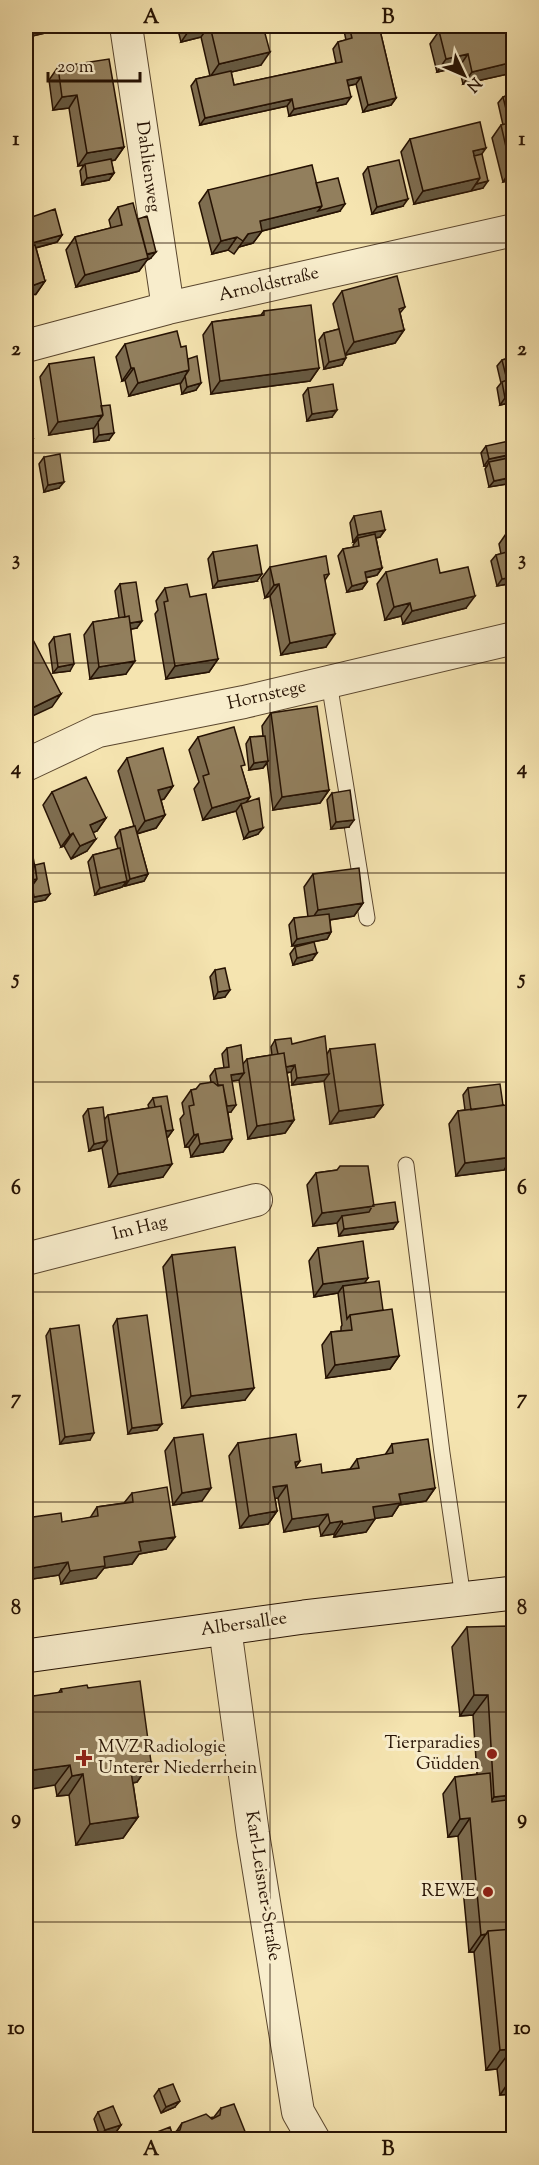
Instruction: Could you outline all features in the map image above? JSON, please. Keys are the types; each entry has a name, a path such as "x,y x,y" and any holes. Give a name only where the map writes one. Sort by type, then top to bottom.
{"street":[{"name":"Dahlienweg","path":"126,26 168,308"},
{"name":"Arnoldstraße","path":"26,345 168,308 513,230"},
{"name":"Hornstege","path":"26,765 98,731 329,682 513,638"},
{"name":"Im Hag","path":"26,1259 256,1200"},
{"name":"Albersallee","path":"26,1656 225,1628 513,1593"},
{"name":"Karl-Leisner-Straße","path":"225,1628 253,1834 298,2112 314,2139"}],"lane":[{"path":"329,682 367,918"},
{"path":"406,1165 441,1452 464,1598"}],"building":[{"path":"189,26 205,26 190,29"},
{"path":"210,26 263,26 270,52 219,64"},
{"path":"349,26 379,26 396,98 368,105 361,77 347,80 351,97 294,109 292,99 205,118 196,79 231,71 234,85 342,62 338,42 352,38"},
{"path":"461,26 513,26 513,62 472,72 468,54 446,59 439,31"},
{"path":"109,59 124,147 87,153 77,95 62,97 58,67"},
{"path":"513,94 513,120 509,121 503,97"},
{"path":"480,122 486,148 473,151 480,178 423,191 410,139"},
{"path":"513,122 513,169 511,169 501,125"},
{"path":"482,154 488,181 476,184 480,178 474,156"},
{"path":"111,159 114,173 87,178 85,164"},
{"path":"399,160 408,199 377,207 368,167"},
{"path":"312,165 322,206 260,221 262,231 248,234 243,241 237,237 221,241 208,190"},
{"path":"338,178 345,204 318,211 322,206 316,183"},
{"path":"133,203 148,258 85,275 75,237 122,225 118,207"},
{"path":"55,209 62,235 32,243 26,219"},
{"path":"147,216 156,252 147,254 138,219"},
{"path":"35,245 45,281 26,288 26,247"},
{"path":"397,276 405,307 399,309 404,330 354,342 342,291"},
{"path":"311,305 319,368 220,381 212,322 264,315 264,311"},
{"path":"339,329 346,358 329,362 324,333"},
{"path":"177,331 181,347 186,346 189,370 138,383 134,368 131,368 125,344"},
{"path":"197,356 201,383 187,387 185,376 189,370 188,359"},
{"path":"94,357 103,415 58,422 49,364"},
{"path":"513,357 513,396 505,398 502,382 507,380 502,360"},
{"path":"333,384 337,410 312,414 308,388"},
{"path":"26,391 33,439 26,440"},
{"path":"110,405 114,433 99,435 98,422 103,415 101,406"},
{"path":"513,440 513,454 489,459 486,446"},
{"path":"60,454 64,482 48,485 44,457"},
{"path":"513,457 513,477 494,481 489,462"},
{"path":"381,511 385,530 358,535 354,516"},
{"path":"513,530 513,556 508,531"},
{"path":"375,534 382,568 365,572 367,582 352,586 343,549 359,546 358,538"},
{"path":"257,545 262,574 218,581 213,552"},
{"path":"507,552 513,577 502,579 496,555"},
{"path":"326,556 329,574 324,575 335,634 290,643 279,584 274,585 270,567"},
{"path":"437,559 440,573 468,567 475,596 412,611 410,603 394,607 386,572"},
{"path":"136,582 142,621 130,623 129,616 125,617 120,584"},
{"path":"187,584 190,597 206,594 218,659 175,666 164,602 168,601 165,588"},
{"path":"129,616 135,661 99,667 93,622"},
{"path":"29,632 61,694 26,711 26,633"},
{"path":"70,634 74,664 58,667 54,637"},
{"path":"317,706 329,790 282,797 271,713"},
{"path":"234,727 245,765 241,766 250,797 212,808 203,776 209,774 198,737"},
{"path":"265,736 268,761 254,763 250,737"},
{"path":"163,748 173,786 158,790 165,815 145,821 127,758"},
{"path":"86,777 106,818 90,825 96,839 80,846 73,833 70,835 52,792"},
{"path":"350,790 354,820 336,822 332,793"},
{"path":"259,798 263,828 249,832 241,804"},
{"path":"26,818 37,879 26,881"},
{"path":"135,826 148,874 130,879 120,830"},
{"path":"120,848 127,881 100,888 93,855"},
{"path":"44,863 50,894 34,897 32,886 37,879 35,865"},
{"path":"359,868 363,903 318,910 313,874"},
{"path":"329,914 331,932 297,939 294,918"},
{"path":"314,942 317,953 297,958 295,947"},
{"path":"225,968 230,990 218,992 215,970"},
{"path":"325,1036 329,1074 297,1078 295,1065 286,1067 284,1053 278,1054 275,1040 291,1038 292,1044"},
{"path":"375,1044 383,1105 339,1111 330,1049"},
{"path":"241,1045 244,1073 231,1075 236,1105 227,1106 223,1085 218,1085 215,1069 229,1067 227,1048"},
{"path":"284,1053 294,1120 257,1126 247,1059"},
{"path":"213,1082 218,1086 223,1085 232,1139 200,1144 198,1134 194,1135 189,1106 194,1105 191,1090 196,1089 200,1084"},
{"path":"500,1084 503,1105 471,1110 468,1088"},
{"path":"167,1096 173,1130 166,1131 161,1106 155,1107 153,1098"},
{"path":"506,1105 513,1157 465,1163 458,1111"},
{"path":"161,1106 172,1164 118,1174 108,1115"},
{"path":"103,1107 107,1141 94,1144 88,1109"},
{"path":"340,1166 368,1166 374,1206 322,1213 316,1173 337,1170"},
{"path":"26,1175 30,1199 26,1200"},
{"path":"395,1202 398,1222 344,1229 342,1216 369,1212 373,1205"},
{"path":"363,1241 368,1278 323,1284 318,1248"},
{"path":"235,1247 254,1388 191,1396 172,1255"},
{"path":"379,1281 383,1310 350,1315 347,1319 343,1286"},
{"path":"392,1309 399,1356 335,1365 331,1332 352,1330 350,1315"},
{"path":"147,1315 162,1424 132,1428 117,1319"},
{"path":"79,1325 94,1433 65,1437 50,1329"},
{"path":"203,1434 211,1488 182,1493 174,1438"},
{"path":"296,1434 300,1461 295,1462 296,1468 321,1464 322,1473 359,1468 357,1459 393,1453 392,1444 428,1439 435,1488 399,1494 401,1503 373,1507 375,1519 343,1524 342,1521 330,1523 328,1514 292,1519 287,1485 273,1487 277,1511 249,1516 238,1443"},
{"path":"167,1487 175,1537 139,1542 141,1551 104,1557 105,1566 70,1571 68,1562 32,1568 26,1518 61,1513 62,1522 98,1516 97,1507 133,1502 132,1493"},
{"path":"509,1626 510,1643 513,1643 513,1795 494,1797 488,1695 474,1695 467,1627"},
{"path":"140,1681 151,1762 130,1765 138,1817 90,1824 83,1774 72,1776 70,1765 26,1771 26,1697 62,1692 61,1689 87,1685 88,1688"},
{"name":"REWE","path":"490,1773 492,1802 513,1799 513,1929 488,1931 481,1935 470,1818 460,1819 455,1777"},
{"path":"513,1929 513,2067 512,2049 500,2050 488,1931"},
{"path":"173,2084 180,2101 166,2107 159,2089"},
{"path":"234,2104 248,2139 156,2139 157,2132 170,2127 172,2133 180,2130 182,2123 206,2114 212,2119 220,2115 221,2108"},
{"path":"113,2106 121,2125 105,2130 98,2112"}],"place":[{"name":"Tierparadies Güdden","path":"492,1754"},
{"name":"MVZ Radiologie Unterer Niederrhein","path":"84,1758"},
{"name":"REWE","path":"488,1892"}]}
